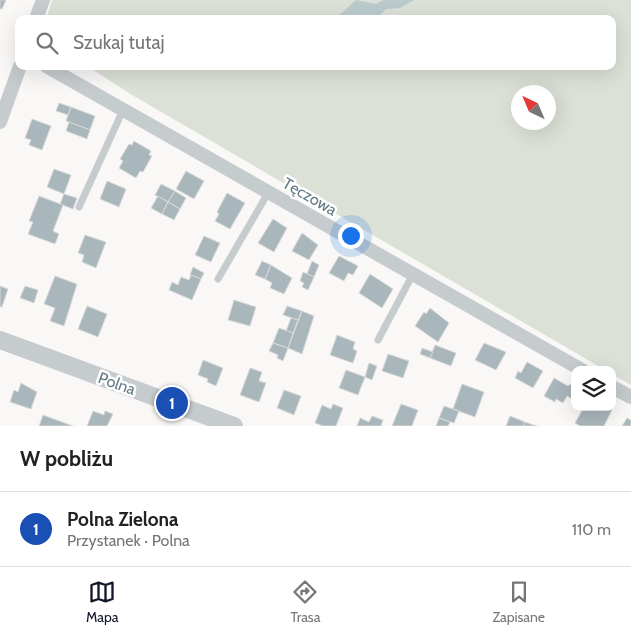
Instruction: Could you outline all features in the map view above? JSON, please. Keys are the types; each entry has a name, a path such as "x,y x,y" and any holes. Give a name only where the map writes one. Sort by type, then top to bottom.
{"street":[{"path":"37,15 43,0"},
{"path":"0,122 19,70"},
{"name":"Tęczowa","path":"53,70 575,366"},
{"name":"Polna","path":"0,340 234,426"},
{"path":"616,389 631,397"}],"lane":[{"path":"79,207 123,110"},
{"path":"218,279 268,192"},
{"path":"378,340 413,274"}],"shaded area":[{"path":"52,0 631,0 631,385 616,376 616,366 598,366 132,95 93,70 616,70 616,15 47,15"},
{"path":"356,0 376,4 383,0 414,0 400,8 386,9 380,15 339,15"}],"building":[{"path":"0,0 6,0 2,9 0,9"},
{"path":"59,103 71,107 68,115 56,111"},
{"path":"71,107 95,116 90,130 66,121"},
{"path":"32,119 51,126 42,150 29,145 31,140 25,138"},
{"path":"69,122 90,130 87,139 66,131"},
{"path":"134,141 151,151 149,155 152,156 143,172 140,171 136,178 119,168 123,161 120,159 129,144 132,145"},
{"path":"54,169 71,175 64,194 47,187"},
{"path":"186,171 204,181 194,199 176,189"},
{"path":"107,181 126,189 119,207 100,199"},
{"path":"161,184 175,191 168,202 155,195"},
{"path":"175,191 186,198 180,209 168,202"},
{"path":"227,193 245,203 230,229 215,221 219,214 217,212"},
{"path":"64,194 77,198 73,209 60,204"},
{"path":"39,196 63,205 53,231 59,234 55,244 28,234 33,222 29,221"},
{"path":"158,196 168,202 162,214 151,208"},
{"path":"168,202 180,209 174,220 162,214"},
{"path":"273,219 287,228 274,252 258,243"},
{"path":"302,233 318,245 309,260 292,251"},
{"path":"85,235 106,242 96,268 82,262 84,255 78,253"},
{"path":"204,236 220,243 211,262 195,255"},
{"path":"339,256 358,266 353,275 348,273 344,281 329,273"},
{"path":"262,261 271,265 265,279 255,275"},
{"path":"312,261 319,265 314,277 307,274"},
{"path":"271,265 292,278 284,294 270,288 272,283 265,279"},
{"path":"193,267 204,273 201,279 190,275"},
{"path":"303,272 314,277 308,290 302,287 304,283 300,281"},
{"path":"370,274 393,289 382,308 359,293"},
{"path":"191,275 201,279 192,300 169,290 172,282 178,285 181,277 189,280"},
{"path":"55,276 77,284 64,326 50,321 55,308 44,304"},
{"path":"0,286 8,289 2,307 0,307"},
{"path":"25,286 38,290 34,303 20,298"},
{"path":"234,300 256,307 250,326 228,320"},
{"path":"87,306 107,314 98,337 78,329"},
{"path":"287,306 302,311 298,320 283,315"},
{"path":"430,308 449,323 438,342 415,326 424,312 426,314"},
{"path":"302,311 314,316 302,354 288,348"},
{"path":"291,318 298,320 293,333 286,331"},
{"path":"279,328 293,333 288,348 273,343"},
{"path":"337,335 355,342 353,349 357,351 353,363 330,355"},
{"path":"273,343 288,348 283,361 277,358 278,355 269,351"},
{"path":"484,343 506,352 496,370 475,360"},
{"path":"435,345 456,353 451,366 430,358"},
{"path":"422,348 433,352 430,358 420,354"},
{"path":"388,354 409,361 403,378 382,371"},
{"path":"203,360 223,368 216,386 207,382 208,379 198,375"},
{"path":"527,362 543,371 533,388 515,378 518,371 521,373"},
{"path":"369,363 377,366 372,380 365,377"},
{"path":"250,368 262,372 259,381 266,383 259,402 240,395"},
{"path":"346,370 365,377 358,395 339,388"},
{"path":"554,378 568,386 571,385 571,398 567,396 563,403 556,399 555,402 544,396"},
{"path":"21,383 37,392 31,409 10,402 14,390 18,392"},
{"path":"462,384 484,392 475,417 453,409"},
{"path":"284,390 301,396 294,415 277,408"},
{"path":"333,404 343,408 336,426 323,426 315,423 322,405 331,409"},
{"path":"401,404 418,410 412,426 392,426"},
{"path":"444,406 459,411 454,423 439,418"},
{"path":"93,411 104,415 105,411 113,414 107,426 87,426"},
{"path":"582,411 612,411 604,426 580,426 575,423"},
{"path":"43,415 73,426 39,426"},
{"path":"372,416 383,420 381,426 357,426 360,418 369,422"},
{"path":"510,416 525,422 524,426 506,426"},
{"path":"439,418 450,422 448,426 436,426"},
{"path":"627,418 631,420 631,426 622,426"},
{"path":"525,422 537,426 524,426"}],"place":[{"name":"Polna Zielona","path":"172,403"}]}
